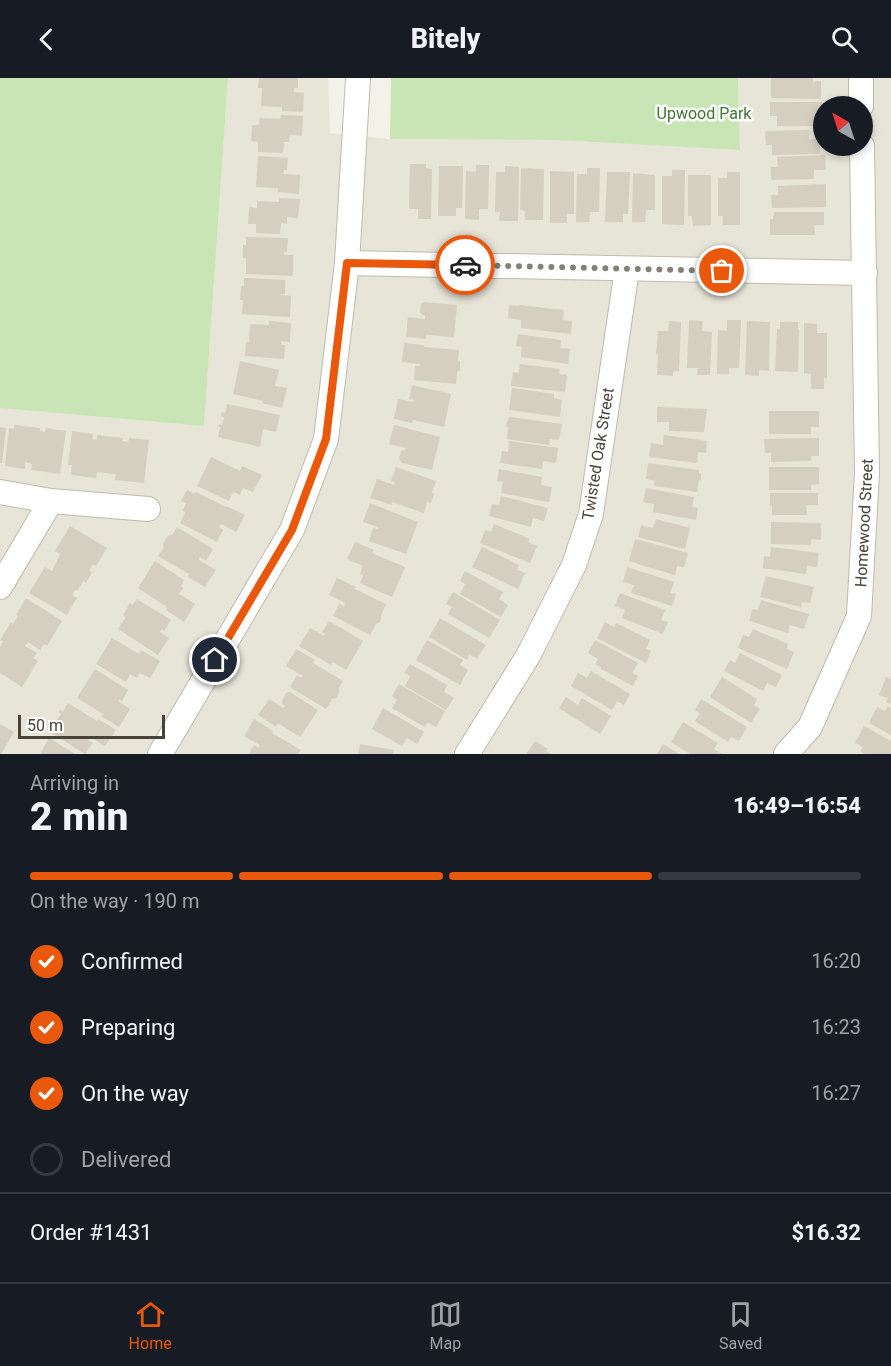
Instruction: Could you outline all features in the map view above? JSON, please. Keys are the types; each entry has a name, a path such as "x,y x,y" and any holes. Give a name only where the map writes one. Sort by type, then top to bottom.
{"street":[{"path":"159,754 292,530 326,439 347,263 357,78"},
{"path":"861,78 861,96"},
{"name":"Homewood Street","path":"786,754 810,727 859,616 867,473 862,156"},
{"path":"347,263 865,273"},
{"name":"Twisted Oak Street","path":"467,754 533,646 574,565 591,514 627,269"},
{"path":"0,492 51,501 148,508"},
{"path":"0,587 51,501"}],"shaded area":[{"path":"228,78 328,78 330,133 390,139 555,140 740,150 738,78 891,78 891,754 0,754 0,408 204,426"}],"green space":[{"path":"0,78 228,78 204,426 0,408"},
{"name":"Upwood Park","path":"391,78 738,78 740,150 555,140 390,139"}],"building":[{"path":"259,78 298,78 298,88 294,88 294,92 304,93 303,112 282,111 282,107 261,106 262,88 258,88"},
{"path":"771,78 813,78 813,82 821,81 821,96 813,96 813,99 771,98"},
{"path":"770,102 813,102 813,126 777,126 777,116 770,116"},
{"path":"281,115 303,116 302,136 290,135 289,142 284,142 283,153 258,152 258,142 251,141 252,125 259,125 260,118 280,119"},
{"path":"809,130 809,139 813,139 813,154 772,155 772,145 766,145 765,131"},
{"path":"258,156 288,158 287,170 284,170 283,174 300,175 299,194 278,192 278,188 256,187"},
{"path":"825,156 826,170 814,170 814,179 771,180 771,167 778,167 777,157"},
{"path":"410,164 426,164 426,168 432,169 431,219 418,219 418,209 409,209"},
{"path":"476,165 489,165 488,209 479,209 479,220 465,219 466,171 476,172"},
{"path":"439,166 463,166 462,208 456,208 456,216 438,216"},
{"path":"505,166 519,167 518,221 499,221 500,212 495,212 496,172 505,172"},
{"path":"521,168 544,169 543,220 525,220 525,211 520,210"},
{"path":"587,168 600,168 599,212 590,212 589,222 576,222 577,174 587,174"},
{"path":"672,170 685,170 684,225 662,224 662,176 672,176"},
{"path":"550,171 574,172 574,214 567,214 567,223 550,223"},
{"path":"607,172 630,172 628,214 623,214 623,222 605,222"},
{"path":"727,172 740,172 740,225 723,225 723,216 718,216 718,178 727,178"},
{"path":"633,173 655,175 655,210 646,210 645,222 632,222"},
{"path":"688,175 711,175 711,225 693,226 692,216 688,216"},
{"path":"826,184 826,207 772,208 771,195 778,195 778,186"},
{"path":"279,198 300,199 298,218 287,217 287,224 281,223 280,234 256,233 256,224 248,224 249,207 257,208 257,201 279,202"},
{"path":"774,212 824,212 824,225 814,225 815,235 770,235 770,219 773,219"},
{"path":"246,237 288,238 287,252 284,252 284,255 293,255 293,276 246,274 243,245 246,245"},
{"path":"244,278 285,280 285,294 281,295 291,296 290,317 242,314 243,300 240,300"},
{"path":"424,302 457,305 454,337 426,335 426,339 406,337 408,317 425,319 425,316 420,313 421,304"},
{"path":"509,305 564,310 563,320 572,321 571,334 521,328 521,320 508,318"},
{"path":"689,320 703,321 702,331 712,332 710,375 697,375 698,368 687,368"},
{"path":"727,320 741,320 739,368 729,368 729,374 717,374 718,330 727,331"},
{"path":"269,321 291,323 290,342 281,341 281,345 285,345 284,359 245,356 250,324 269,325"},
{"path":"669,321 681,322 679,371 673,372 673,376 657,375 658,331 668,331"},
{"path":"747,321 770,322 769,371 759,370 759,376 745,375"},
{"path":"780,322 798,322 798,372 775,371 777,329 780,329"},
{"path":"804,323 817,324 817,333 827,333 827,378 824,378 824,389 811,389 811,374 804,373"},
{"path":"518,334 561,340 560,348 570,349 568,364 521,357 522,347 516,346"},
{"path":"404,343 459,350 460,370 457,372 456,384 414,380 415,366 420,366 420,364 402,362"},
{"path":"240,361 279,370 275,386 287,388 282,408 233,394"},
{"path":"520,364 560,369 559,374 567,375 565,392 511,386 513,372 519,373"},
{"path":"412,385 451,394 444,427 413,420 412,423 394,419 398,399 413,402 414,400 409,399"},
{"path":"512,388 554,394 554,398 562,400 560,417 509,410"},
{"path":"227,404 280,415 276,432 263,429 260,447 218,437 219,424 222,425 224,417 221,416 222,412 225,413"},
{"path":"657,407 707,409 704,432 669,431 669,422 657,422"},
{"path":"769,411 819,411 819,427 811,427 811,434 769,434"},
{"path":"510,417 562,424 559,440 550,439 549,445 507,439 508,428 506,426"},
{"path":"14,425 40,428 40,431 45,432 46,428 66,431 60,474 31,470 32,464 25,462 25,469 5,466 9,428 14,429"},
{"path":"394,425 440,437 432,470 402,463 399,459 401,451 406,448 389,444"},
{"path":"0,427 6,428 2,463 0,463"},
{"path":"72,431 93,434 92,439 97,440 97,435 123,438 122,441 128,442 129,438 149,440 144,483 115,480 116,475 114,474 97,472 96,478 71,475 72,465 68,465"},
{"path":"664,435 707,441 706,453 698,452 697,463 649,457 651,443 663,445"},
{"path":"819,438 819,456 811,456 811,461 771,462 771,453 765,453 764,439"},
{"path":"509,441 558,448 556,463 543,461 542,469 500,463 502,451 508,452"},
{"path":"211,457 240,471 242,466 262,475 253,492 243,488 240,495 233,492 229,501 197,486"},
{"path":"648,463 699,470 701,479 697,492 654,486 655,481 646,479"},
{"path":"396,467 436,481 431,503 427,502 424,513 392,502 392,505 370,498 377,479 394,485 395,482 391,481"},
{"path":"769,467 819,467 819,484 811,485 811,490 769,490"},
{"path":"499,469 542,477 541,485 552,487 549,502 501,493 503,482 497,481"},
{"path":"646,488 694,497 692,507 698,508 696,520 653,512 654,504 643,502"},
{"path":"187,490 245,515 236,532 221,524 219,527 223,530 217,542 180,523 185,513 183,510 186,503 181,501"},
{"path":"770,493 818,493 818,505 806,505 807,515 772,515"},
{"path":"501,496 548,508 544,521 533,518 531,527 489,516 492,504 499,505"},
{"path":"370,503 418,522 406,554 369,541 373,528 378,529 378,527 363,522"},
{"path":"656,519 690,528 685,549 638,537 641,525 653,528"},
{"path":"771,522 821,523 821,540 811,539 811,545 771,544"},
{"path":"494,524 530,539 528,542 537,546 530,563 480,543 485,530 491,532"},
{"path":"70,526 107,548 96,566 93,564 89,571 92,572 86,583 83,581 72,595 77,598 67,615 29,593 45,567 52,571 60,554 55,551"},
{"path":"177,527 213,549 206,561 200,557 199,560 216,570 205,587 188,577 189,574 158,556 168,536 172,535"},
{"path":"635,539 688,553 684,567 677,566 675,575 629,561"},
{"path":"355,542 374,550 372,553 405,567 392,597 360,583 363,566 347,559"},
{"path":"482,547 519,565 517,570 525,573 518,589 472,567"},
{"path":"771,547 819,553 817,567 807,566 806,574 763,568 764,556 770,557"},
{"path":"155,561 184,580 179,594 195,604 184,622 166,610 167,607 138,588"},
{"path":"627,567 674,582 670,593 676,594 672,606 631,593 634,585 623,582"},
{"path":"465,571 503,592 499,599 508,605 501,617 460,594 465,584 460,581"},
{"path":"766,576 814,587 810,603 802,602 801,607 760,597"},
{"path":"337,578 386,604 380,622 376,624 370,635 333,616 339,604 344,606 345,603 329,595"},
{"path":"453,592 500,620 489,638 448,614 452,607 446,604"},
{"path":"620,593 665,610 661,620 668,622 663,634 622,618 625,610 615,606"},
{"path":"26,598 62,621 47,646 44,644 40,650 28,642 25,646 37,653 33,658 38,661 22,687 0,673 0,647 3,641 0,640 11,622 13,624 18,616 16,615"},
{"path":"137,599 171,620 164,631 161,629 160,632 169,638 158,655 118,629 126,617 123,615 130,603 133,605"},
{"path":"761,600 809,614 804,629 790,625 788,633 749,621 752,609 758,610"},
{"path":"440,618 486,645 477,659 469,654 467,660 429,637"},
{"path":"329,621 363,641 346,670 333,662 331,665 299,646 310,628 324,636 322,632"},
{"path":"605,622 614,627 616,623 650,640 646,649 651,651 646,663 597,638"},
{"path":"753,629 788,644 787,649 794,652 787,669 738,648 743,635 749,637"},
{"path":"112,638 139,654 141,650 160,661 150,678 140,673 137,678 130,674 126,682 96,664"},
{"path":"427,640 463,660 460,665 468,670 460,685 416,660"},
{"path":"595,640 638,663 632,673 638,676 633,686 595,664 598,659 588,653"},
{"path":"296,649 315,660 313,663 343,681 336,698 332,699 326,709 290,687 297,675 301,678 303,676 286,666"},
{"path":"740,653 782,675 776,687 767,683 763,691 724,671 730,660 735,663"},
{"path":"410,664 447,685 444,692 454,698 446,710 405,686 410,676 404,673"},
{"path":"95,669 128,690 122,701 119,699 118,701 130,709 119,727 77,698"},
{"path":"591,671 630,694 624,705 617,701 612,710 571,686 578,673 587,678"},
{"path":"722,677 757,699 754,705 760,709 751,723 710,697"},
{"path":"886,677 891,679 891,704 886,702 888,698 879,695"},
{"path":"399,684 445,711 436,727 428,722 425,727 392,708 397,700 392,696"},
{"path":"290,692 318,710 300,737 278,723 276,727 258,715 269,699 283,708 285,706 282,701 286,693"},
{"path":"566,697 578,705 582,698 611,716 600,734 559,708"},
{"path":"701,699 747,727 739,741 731,737 728,742 695,721 700,713 695,710"},
{"path":"68,703 116,730 105,746 90,737 88,740 93,743 85,754 50,732 55,723 53,722 61,714 60,710 63,712"},
{"path":"888,706 891,708 891,735 869,723 877,707 885,711"},
{"path":"383,708 424,732 417,744 407,738 402,746 372,729"},
{"path":"254,719 301,750 298,754 249,754 254,745 258,748 260,745 244,736"},
{"path":"683,722 718,743 714,749 722,754 690,754 671,742"},
{"path":"0,724 14,732 1,754 0,754"},
{"path":"864,726 891,741 891,754 865,754 860,751 863,747 855,743"},
{"path":"49,738 75,754 40,754"},
{"path":"535,741 548,749 546,751 551,754 526,754"},
{"path":"360,744 394,750 393,754 358,754"},
{"path":"663,744 679,754 657,754"}],"way so far":[{"path":"465,265 722,271"}],"route":[{"path":"215,660 292,530 326,439 347,263 465,265"}]}
